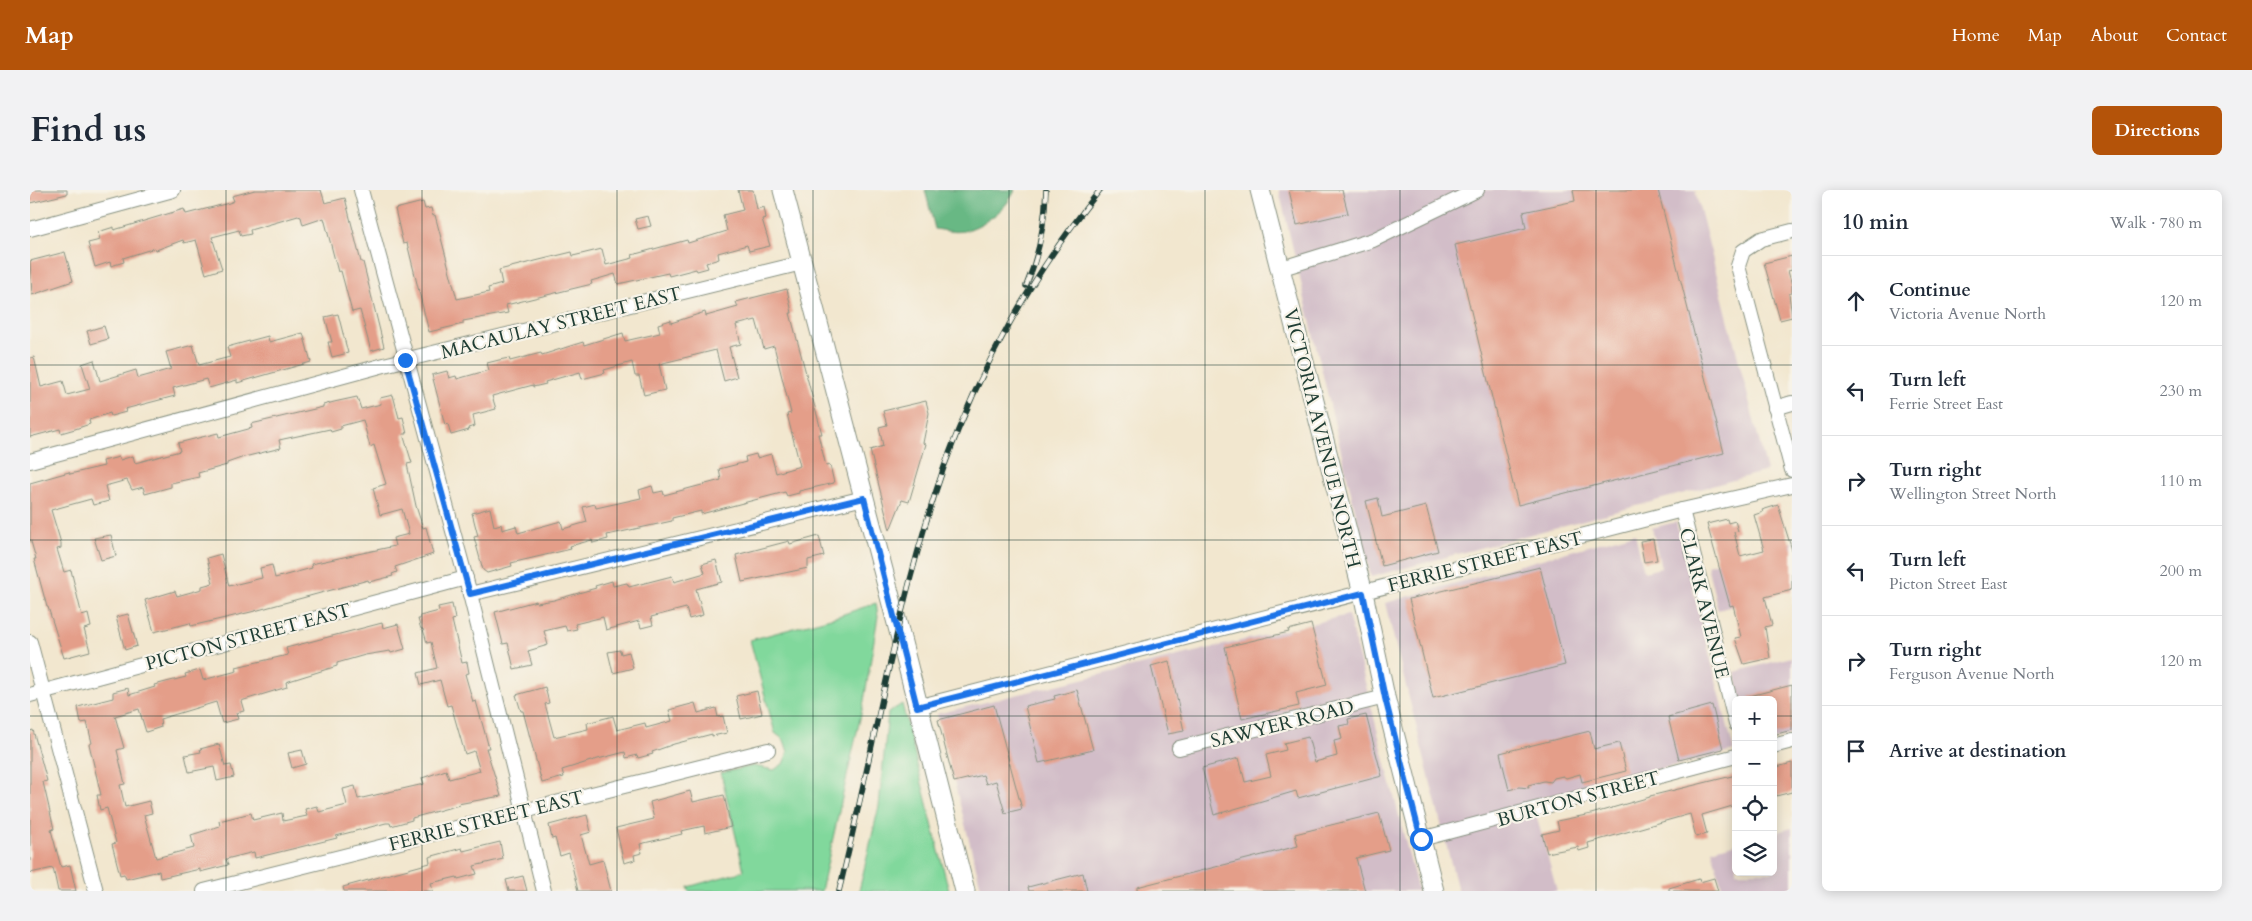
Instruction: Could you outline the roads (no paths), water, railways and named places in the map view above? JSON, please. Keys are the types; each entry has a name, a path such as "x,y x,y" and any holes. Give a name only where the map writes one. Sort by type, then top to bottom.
{"main road":[{"path":"783,190 965,891"},
{"name":"VICTORIA AVENUE NORTH","path":"1260,190 1363,593 1385,698 1434,891"}],"street":[{"path":"30,229 172,190"},
{"path":"361,190 405,360 466,578 522,811 544,891"},
{"path":"1280,268 1373,240 1476,190"},
{"path":"1792,231 1761,239 1743,251 1738,266 1792,470"},
{"name":"MACAULAY STREET EAST","path":"30,461 405,360 802,263"},
{"path":"1775,408 1792,404"},
{"name":"FERRIE STREET EAST","path":"917,707 1682,510 1792,486"},
{"path":"470,594 864,498"},
{"name":"CLARK AVENUE","path":"1682,510 1732,708"},
{"name":"PICTON STREET EAST","path":"36,693 466,578"},
{"path":"30,642 36,693 96,891"},
{"name":"SAWYER ROAD","path":"1179,748 1385,698"},
{"path":"1777,745 1792,741"},
{"name":"FERRIE STREET EAST","path":"204,891 768,750"},
{"name":"BURTON STREET","path":"1421,839 1732,757"}],"railway":[{"path":"1026,286 1041,239 1046,190"},
{"path":"839,891 912,572 944,467 974,394 1010,322 1053,254 1100,190"}]}
